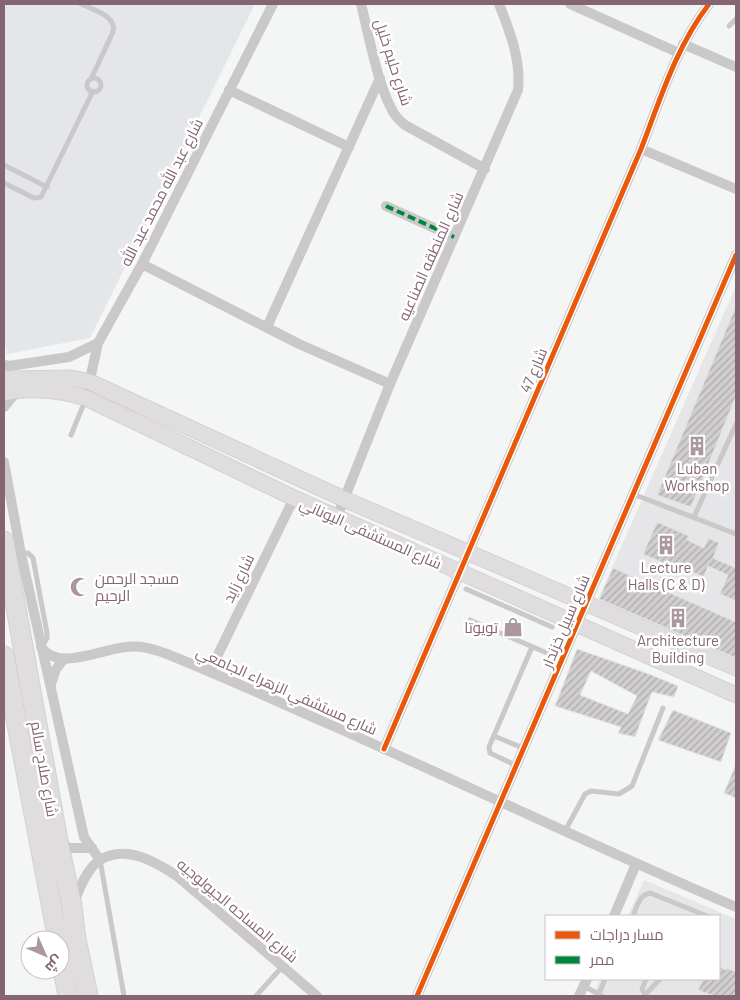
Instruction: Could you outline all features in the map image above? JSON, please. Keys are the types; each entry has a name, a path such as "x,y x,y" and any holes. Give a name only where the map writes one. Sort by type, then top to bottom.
{"highway":[{"name":"شارع صلاح سالم","path":"4,541 88,996"},
{"name":"شارع صلاح سالم","path":"4,656 56,930"},
{"path":"65,980 68,996"}],"street":[{"name":"شارع عبد الله محمد عبد الله","path":"86,398 98,343 142,264 273,4"},
{"name":"شارع حليم خليل","path":"360,4 380,78 392,111 405,125 485,169"},
{"name":"شارع المنطقه الصناعيه","path":"337,517 390,384 518,90 520,77 515,50 500,4"},
{"path":"570,4 681,49 736,67"},
{"name":"شارع 47","path":"384,749 641,149 681,49 709,4"},
{"path":"267,327 380,78"},
{"path":"229,90 349,147"},
{"path":"641,149 736,189"},
{"path":"386,206 454,238"},
{"name":"شارع سبيل خزندار","path":"417,996 736,255"},
{"path":"142,264 333,360 390,384"},
{"path":"4,365 9,366 69,356 98,343"},
{"name":"شارع المستشفى اليوناني","path":"4,379 71,378 90,382 344,499 736,668"},
{"name":"شارع المستشفى اليوناني","path":"10,392 57,391 86,398 294,498 460,572 511,602 576,623 736,695"},
{"path":"4,407 10,392"},
{"path":"4,462 21,554 84,837 100,860 84,880 72,906"},
{"name":"شارع زايد","path":"210,671 294,498"},
{"name":"شارع مستشفي الزهراء الجامعي","path":"64,659 136,646 158,651 210,671 636,864 736,907"},
{"path":"41,647 51,657 64,659 56,669 51,687"},
{"path":"58,841 69,848 92,848"},
{"name":"شارع المساحه الجيولوجيه","path":"100,860 110,856 127,854 162,865 190,886 317,996"},
{"path":"614,915 636,864"}],"lane":[{"path":"82,4 108,17 114,27 87,85 93,91"},
{"path":"728,26 736,18"},
{"path":"4,183 34,198 41,196 93,91 98,90 100,84 98,79 91,79"},
{"path":"4,165 47,186"},
{"path":"71,435 86,398"},
{"path":"694,517 736,424"},
{"path":"633,494 736,534"},
{"path":"466,589 511,602 552,627"},
{"path":"470,620 562,660"},
{"path":"516,765 490,753 489,747 532,647"},
{"path":"564,831 585,794 591,791 619,794 632,786 664,708"},
{"path":"494,736 523,748"},
{"path":"100,860 124,996"},
{"path":"633,915 644,894 650,893 705,915"},
{"path":"256,996 282,967"},
{"path":"583,987 600,995 605,980"},
{"path":"644,996 642,989 646,980"},
{"path":"644,996 659,980"}],"shaded area":[{"path":"4,4 255,4 90,338 7,354 4,335"},
{"path":"736,286 736,656 599,597"},
{"path":"736,473 736,519 720,512"},
{"path":"644,880 736,919 736,996 592,996 600,980 720,980 720,915 628,915"}],"building":[{"name":"Luban Workshop","path":"736,306 736,396 691,507 657,495"},
{"path":"657,522 689,536 687,540 704,548 708,538 719,543 713,558 736,568 736,601 720,594 728,575 708,566 704,577 676,565 675,568 643,554"},
{"name":"Architecture Building","path":"613,568 736,622 736,658 599,599"},
{"path":"577,649 678,686 674,697 652,692 635,737 618,733 621,727 555,706","holes":["591,671 637,696 628,714 580,695"]},
{"path":"673,710 731,733 721,762 658,740"},
{"path":"736,764 736,798 724,793"},
{"path":"720,967 736,972 736,996 714,996 698,990 703,980 720,980"}],"marked path":[{"path":"386,206 454,237"}],"cycle path":[{"path":"384,749 641,149 670,74 687,38 709,4"},
{"path":"417,996 736,255"}],"place":[{"name":"Luban Workshop","path":"697,446"},
{"name":"Lecture Halls (C & D)","path":"666,545"},
{"name":"مسجد الرحمن الرحيم","path":"80,587"},
{"name":"Architecture Building","path":"678,618"},
{"name":"تويوتا","path":"513,627"}]}
